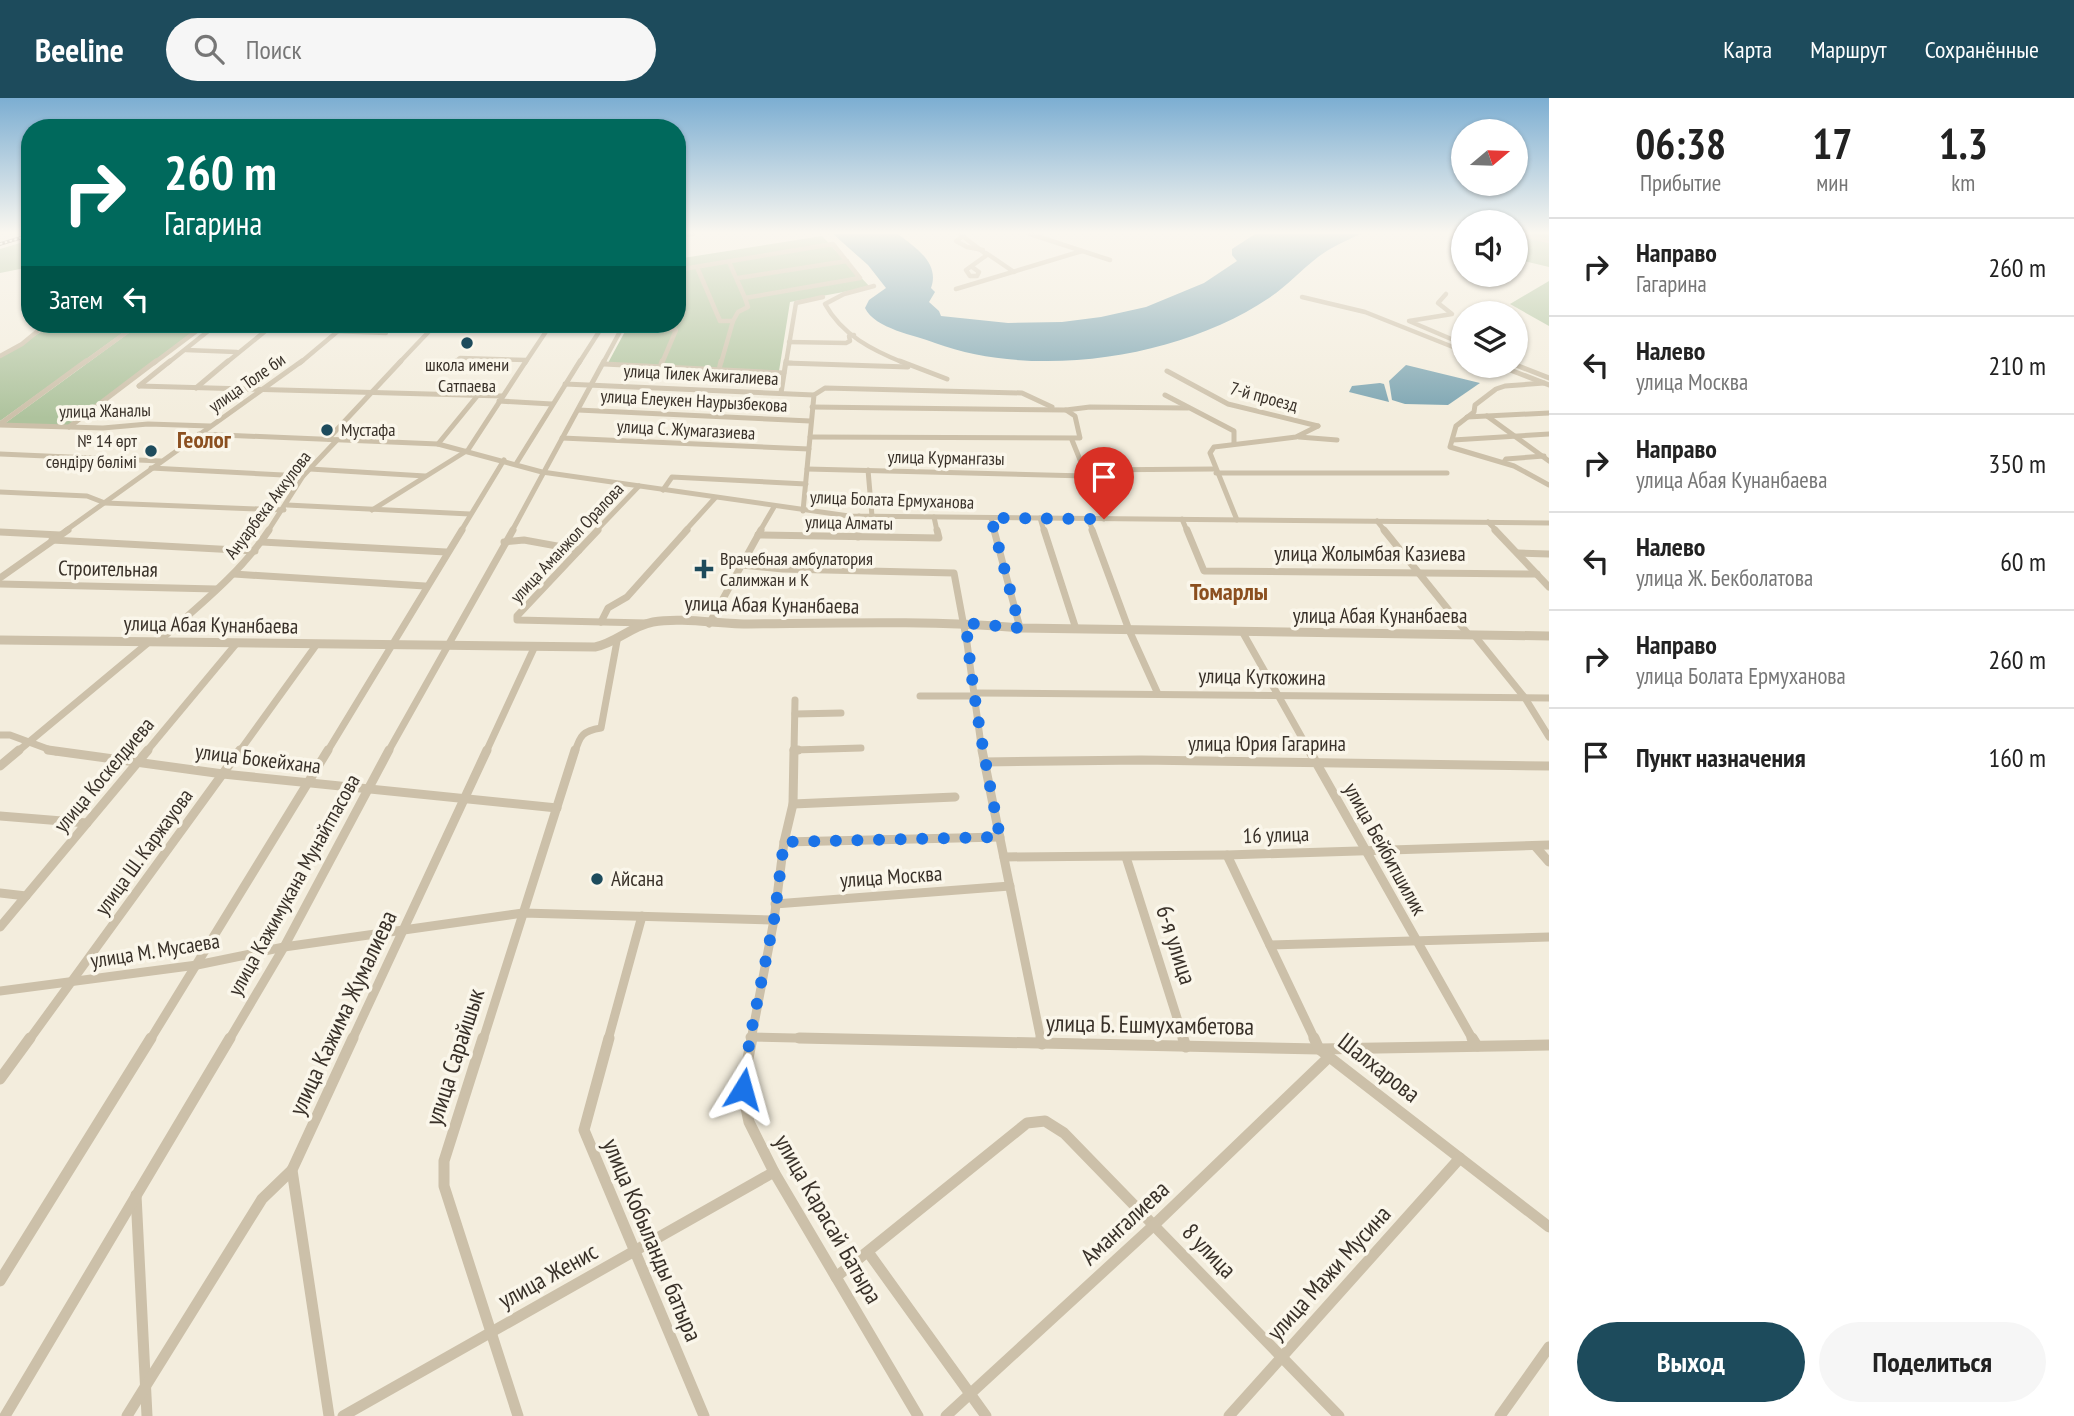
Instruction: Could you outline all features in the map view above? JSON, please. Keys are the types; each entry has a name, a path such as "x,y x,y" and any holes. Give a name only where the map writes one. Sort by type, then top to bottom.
{"street":[{"path":"709,296 720,321 733,321"},
{"path":"719,370 733,321 738,312 748,307 745,298 759,296"},
{"path":"843,296 825,304 830,317 872,347 947,379"},
{"path":"1445,296 1438,303 1451,313"},
{"path":"1302,297 1365,312 1451,346"},
{"path":"781,393 796,303 823,298"},
{"path":"1451,314 1409,321 1451,339"},
{"path":"0,356 35,333"},
{"path":"0,424 126,333"},
{"path":"69,427 194,333"},
{"path":"206,333 139,386 478,395 552,404"},
{"path":"197,388 262,333"},
{"name":"улица Толе би","path":"2,575 288,373 336,333"},
{"name":"Ануарбека Аккулова","path":"0,766 234,574 256,551 303,476 332,439 427,333"},
{"path":"372,510 468,450 544,333"},
{"path":"516,464 598,333"},
{"name":"улица Кажимукана Мунайтпасова","path":"5,1416 284,947 366,790 545,472 589,384 604,364 620,333"},
{"path":"660,367 675,333"},
{"path":"789,342 846,343 850,341 849,336 854,335"},
{"path":"186,350 237,352"},
{"path":"451,366 460,358 526,360"},
{"path":"786,363 915,367"},
{"path":"604,364 784,373"},
{"path":"1528,370 1549,378"},
{"name":"7-й проезд","path":"1167,371 1228,404 1318,426 1296,436"},
{"path":"1528,377 1546,384"},
{"name":"улица Тилек Ажигалиева","path":"565,384 814,395 825,387 1022,393 1055,409"},
{"path":"1546,384 1496,389 1475,405 1474,412 1456,426 1450,447 1504,462 1549,485"},
{"path":"956,390 959,408"},
{"path":"438,444 478,395"},
{"path":"803,511 814,395"},
{"path":"1165,396 1234,431 1234,443"},
{"path":"812,407 1066,410 1090,407 1188,408"},
{"name":"улица Елеукен Наурызбекова","path":"578,410 810,421"},
{"path":"810,437 1080,438 1075,416 1066,410"},
{"path":"1539,413 1549,420"},
{"path":"1467,417 1549,413"},
{"path":"1487,416 1546,456 1549,461"},
{"name":"улица Жаналы","path":"0,424 103,428 148,424 210,426"},
{"name":"улица Болата Ермуханова","path":"199,434 438,444 545,472 774,507 859,516 1549,523"},
{"path":"1453,440 1549,434"},
{"path":"1237,520 1215,471 1210,453 1214,447 1296,436 1313,440 1337,440"},
{"name":"улица С. Жумагазиева","path":"562,438 809,449"},
{"path":"1072,440 1104,519"},
{"path":"0,454 161,461"},
{"path":"1504,462 1506,459 1546,456"},
{"name":"улица Кажимукана Мунайтпасова","path":"0,1281 197,965 504,460"},
{"path":"151,468 303,476"},
{"path":"310,469 426,476"},
{"name":"улица Курмангазы","path":"807,469 1085,473 1447,473"},
{"path":"868,470 872,516"},
{"path":"663,490 672,477 806,484"},
{"name":"улица Аманжол Оралова","path":"601,622 517,620 517,616 639,486"},
{"path":"0,492 87,496 105,503 470,514"},
{"path":"646,623 601,622 602,615 608,608 627,597 715,498"},
{"path":"709,624 774,507"},
{"path":"858,537 859,516"},
{"name":"улица Алматы","path":"758,535 939,538 934,517"},
{"path":"991,518 1020,628"},
{"path":"1040,518 1076,629"},
{"path":"1088,519 1129,630 1158,694"},
{"name":"улица Жолымбая Казиева","path":"1182,519 1204,571 1537,574"},
{"path":"1377,521 1525,698 1549,737"},
{"path":"1488,523 1549,587"},
{"path":"0,532 60,535"},
{"name":"Строительная","path":"52,540 256,551"},
{"path":"504,542 524,540 579,550"},
{"path":"262,542 446,552"},
{"path":"1518,553 1549,554"},
{"path":"742,565 783,569 954,573 966,623 985,762 1042,1044"},
{"path":"234,574 425,586"},
{"name":"Строительная","path":"0,584 216,589"},
{"name":"улица Абая Кунанбаева","path":"0,640 595,646 617,641 646,623 674,621 709,624 966,623 1020,628 1243,633 1549,636"},
{"name":"улица Бейбитшилик","path":"1243,633 1477,1046"},
{"path":"595,646 615,655 617,641"},
{"name":"улица Коскелдиева","path":"0,927 236,644"},
{"name":"улица Ш. Каржауова","path":"0,1079 317,644"},
{"name":"улица Кажима Жумалиева","path":"292,1170 407,928 535,646"},
{"name":"улица Сарайшык","path":"517,1416 442,1175 444,1161 580,735 587,730 601,728 615,655"},
{"name":"улица Куткожина","path":"920,696 1277,694 1549,698"},
{"name":"улица Карасай Батыра","path":"795,700 793,804 784,842 774,920 750,1037 743,1089 749,1122 774,1171 918,1416"},
{"path":"795,714 841,713"},
{"name":"улица Бокейхана","path":"0,735 28,741 51,751 223,774 557,808"},
{"path":"794,750 861,748"},
{"name":"улица Юрия Гагарина","path":"985,762 1316,761 1549,765"},
{"path":"793,804 955,797"},
{"path":"0,816 87,823"},
{"path":"784,842 1000,837"},
{"name":"16 улица","path":"1004,857 1227,855 1549,845"},
{"path":"1535,846 1549,862"},
{"name":"Шалхарова","path":"1227,855 1324,1053 1549,1227"},
{"name":"6-я улица","path":"1126,857 1186,1047"},
{"name":"улица Москва","path":"775,904 1010,886"},
{"path":"0,893 26,896"},
{"name":"улица М. Мусаева","path":"0,991 197,965 284,947 523,913 774,920"},
{"name":"улица Кобыланды батыра","path":"642,916 584,1130 704,1416"},
{"path":"1270,945 1549,937"},
{"name":"улица Б. Ешмухамбетова","path":"750,1037 1186,1047 1324,1053 1549,1045"},
{"name":"Амангалиева","path":"946,1416 1154,1225 1324,1053"},
{"name":"8 улица","path":"867,1252 1027,1124 1045,1121 1064,1133 1339,1416"},
{"name":"улица Мажи Мусина","path":"1228,1416 1460,1158"},
{"path":"127,1416 262,1199 292,1170"},
{"path":"292,1170 329,1416"},
{"name":"улица Женис","path":"343,1416 774,1171"},
{"path":"136,1195 147,1416"},
{"path":"836,1278 867,1252 986,1416"},
{"path":"1500,1416 1549,1347"}],"green space":[{"path":"686,296 825,296 790,302 779,371 608,363 624,333 686,333"},
{"path":"1524,296 1549,296 1549,326 1528,314 1528,301 1515,301"},
{"path":"39,333 122,333 0,421 0,357"},
{"path":"129,333 191,333 69,426 4,424"}],"water":[{"path":"875,296 933,296 929,302 941,316 1008,323 1062,322 1101,317 1146,307 1174,296 1272,296 1233,319 1194,336 1107,357 1062,361 1018,360 975,354 935,343 877,321 865,308"},
{"path":"1406,365 1480,383 1448,405 1405,404 1392,400 1389,381"},
{"path":"1384,384 1389,402 1349,392 1352,386"}],"place":[{"name":"школа имени Сатпаева","path":"467,343"},
{"name":"Мустафа","path":"327,430"},
{"name":"№ 14 өрт сөндіру бөлімі","path":"151,451"},
{"name":"Врачебная амбулатория Салимжан и К","path":"704,569"},
{"name":"Айсана","path":"597,879"}],"district":[{"name":"Геолог","path":"204,440"},
{"name":"Томарлы","path":"1229,592"}],"route":[{"path":"743,1089 750,1037 774,920 784,842 1000,837 970,671 966,623 1020,628 991,518 1104,519"}]}
